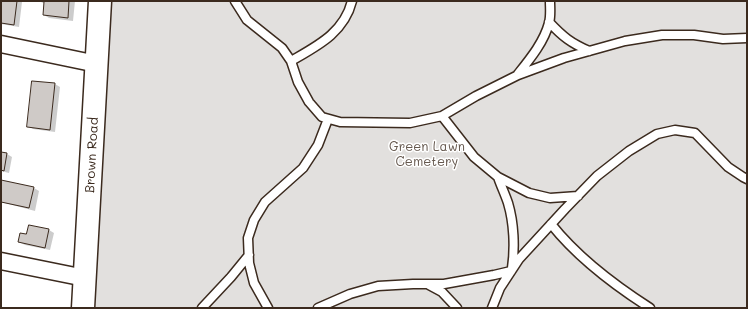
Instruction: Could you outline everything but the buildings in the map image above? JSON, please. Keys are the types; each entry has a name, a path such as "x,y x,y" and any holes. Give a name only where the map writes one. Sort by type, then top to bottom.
{"main road":[{"name":"Brown Road","path":"83,308 100,1"}],"street":[{"path":"1,44 97,64"},
{"path":"1,261 85,278"}],"lane":[{"path":"235,1 246,20 282,48 291,61 298,82 309,102 322,116 340,122 410,123 442,116 476,96 518,75 564,58 625,41 662,35 694,35 723,40 747,38"},
{"path":"291,61 318,45 337,31 349,12 352,1"},
{"path":"518,75 542,39 549,22 550,1"},
{"path":"549,22 562,36 589,51"},
{"path":"442,116 474,157 498,177 529,193 550,198 578,196"},
{"path":"268,308 254,283 249,255 248,238 254,220 265,202 303,168 318,145 328,119"},
{"path":"492,308 500,288 511,270 551,224 598,176 629,151 657,134 676,130 695,133 728,167 743,178 747,179"},
{"path":"498,177 508,204 513,231 513,260 511,270"},
{"path":"551,224 563,239 584,259 607,278 650,308"},
{"path":"202,308 231,278 249,255"},
{"path":"318,308 350,294 378,286 444,284 494,275 511,270"},
{"path":"427,284 442,292 457,308"}],"green space":[{"name":"Green Lawn Cemetery","path":"110,1 747,1 747,308 93,308"}]}
